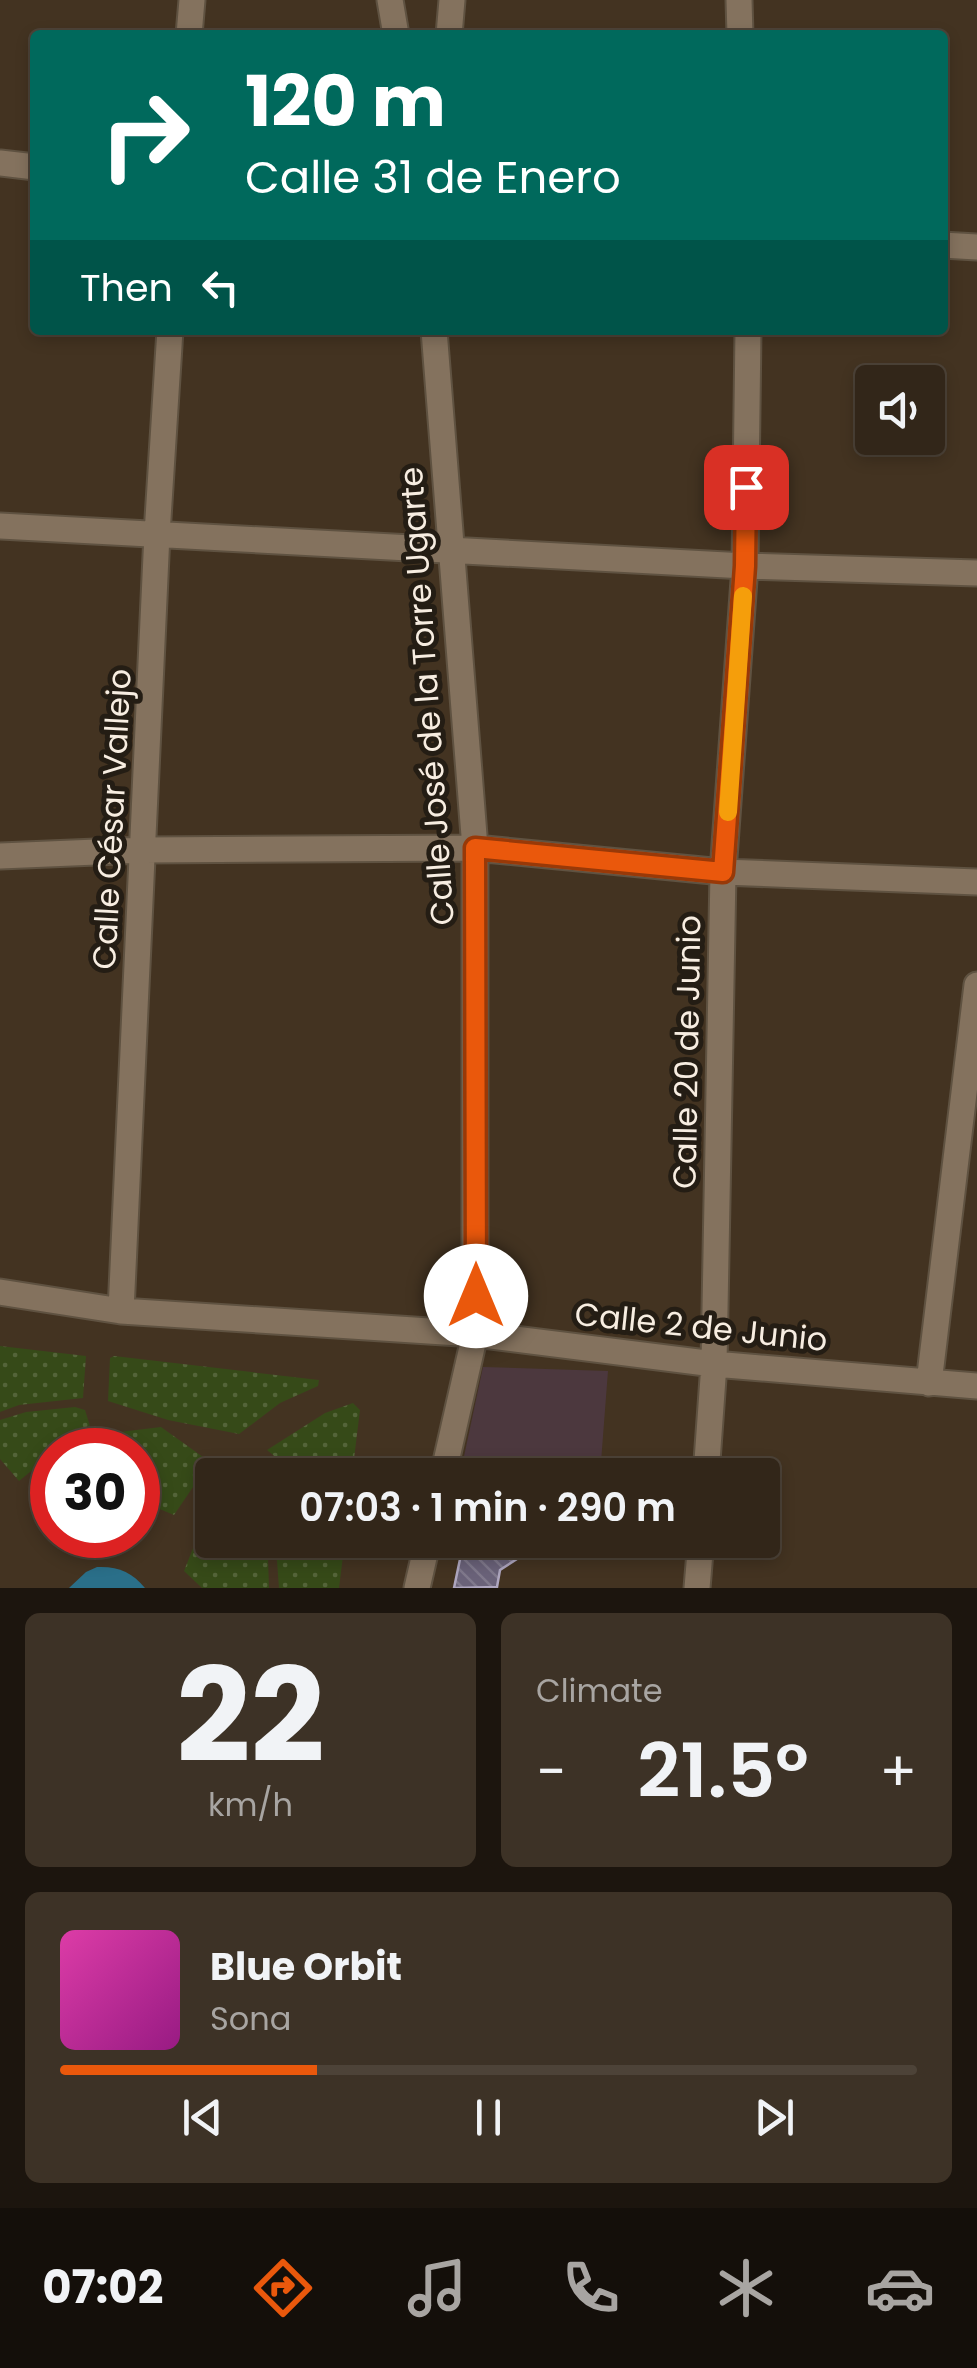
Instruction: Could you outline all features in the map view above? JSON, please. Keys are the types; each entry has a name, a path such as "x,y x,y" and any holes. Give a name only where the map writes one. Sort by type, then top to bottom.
{"street":[{"path":"189,30 192,0"},
{"path":"390,0 395,30"},
{"path":"449,30 452,0"},
{"path":"739,0 740,30"},
{"path":"0,163 30,167"},
{"path":"948,245 977,247"},
{"name":"Calle César Vallejo","path":"121,1312 170,335"},
{"name":"Calle José de la Torre Ugarte","path":"434,335 475,848 476,1334 447,1458"},
{"name":"Calle 20 de Junio","path":"707,1458 714,1364 723,872 745,566 748,335"},
{"path":"0,526 745,566 977,573"},
{"path":"0,856 144,850 475,848 723,872 977,882"},
{"path":"929,1383 977,985"},
{"name":"Calle 2 de Junio","path":"0,1292 121,1312 476,1334 714,1364 977,1386"},
{"path":"417,1588 424,1558"},
{"path":"697,1588 700,1558"}],"shaded area":[{"path":"483,1367 608,1371 601,1458 464,1458"}],"green space":[{"path":"0,1346 86,1356 83,1398 19,1405 0,1412"},
{"path":"110,1358 319,1380 318,1386 280,1403 239,1434 168,1420 108,1401"},
{"path":"353,1403 360,1410 354,1458 277,1458 267,1450 325,1413"},
{"path":"75,1407 85,1410 90,1426 30,1428 30,1472 19,1481 0,1459 0,1420 26,1412"},
{"path":"161,1427 204,1458 195,1458 195,1484 174,1515 160,1509 160,1428 153,1428"},
{"path":"195,1543 195,1558 268,1558 269,1588 202,1588 184,1571"},
{"path":"276,1558 343,1558 339,1588 279,1588"}],"water":[{"path":"97,1567 124,1571 145,1588 69,1588"}],"building":[{"path":"460,1558 518,1558 500,1570 497,1587 454,1588"}],"slow traffic":[{"path":"728,812 743,596"}],"route":[{"path":"476,1296 475,848 723,872 745,566 746,487"}]}
